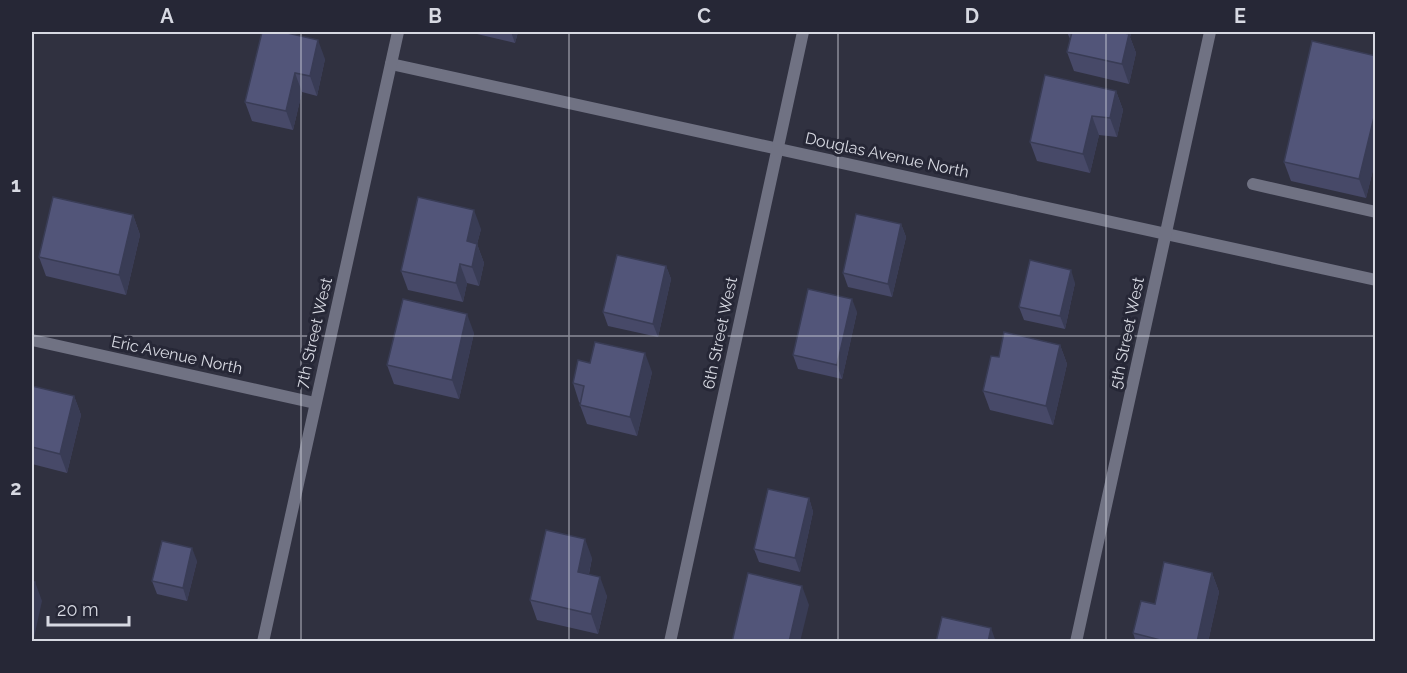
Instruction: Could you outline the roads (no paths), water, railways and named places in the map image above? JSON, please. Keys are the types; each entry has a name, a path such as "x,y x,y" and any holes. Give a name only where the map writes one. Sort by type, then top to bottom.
{"street":[{"name":"7th Street West","path":"263,642 398,32"},
{"name":"6th Street West","path":"670,642 803,32"},
{"name":"5th Street West","path":"1076,642 1210,32"},
{"name":"Douglas Avenue North","path":"391,64 1376,280"},
{"path":"1253,184 1376,212"},
{"name":"Eric Avenue North","path":"32,340 315,403"}]}
